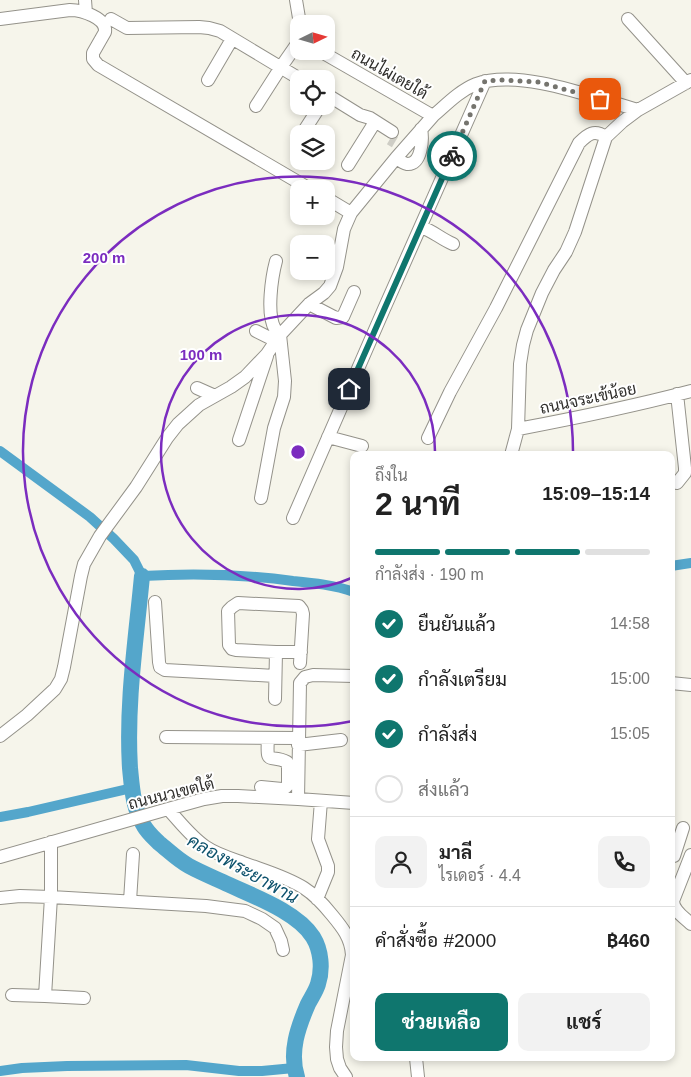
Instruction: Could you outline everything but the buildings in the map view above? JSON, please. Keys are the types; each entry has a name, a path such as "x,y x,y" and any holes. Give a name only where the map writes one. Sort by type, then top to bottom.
{"street":[{"path":"296,0 298,15"},
{"path":"0,19 70,10 82,11 86,6 105,27 105,32 93,54 93,59 98,65 295,180"},
{"path":"112,19 127,28 210,28 220,31 290,73"},
{"path":"512,451 518,429 522,345 542,293 566,252 575,232 606,137 638,110 688,82 628,19"},
{"path":"208,80 232,39"},
{"path":"256,106 290,54"},
{"name":"ถนนไผ่เตยใต้","path":"335,60 432,116 466,89 485,81 500,80 538,82 638,110"},
{"path":"293,518 485,81"},
{"path":"335,100 360,115 362,121 373,124 398,140"},
{"path":"398,140 421,129 432,116"},
{"path":"348,164 373,124"},
{"path":"396,158 404,163 412,163 418,156 423,140 421,129"},
{"path":"428,438 579,143 586,136 594,133 600,133 606,137"},
{"path":"0,736 47,697 61,679 80,576 84,564 100,536 136,487 178,424 199,405 245,377 268,354 278,338 309,304 324,294 334,278 344,229 351,213 396,158 398,140"},
{"path":"335,203 351,213"},
{"path":"421,227 435,232 453,244"},
{"path":"260,498 274,428 284,396 285,381 278,338 271,313 272,283 276,261"},
{"path":"309,304 336,318 343,317 354,292"},
{"path":"256,331 278,338"},
{"path":"239,440 268,354"},
{"path":"197,388 215,396"},
{"path":"684,393 691,457"},
{"path":"677,484 685,473 684,393"},
{"name":"ถนนจระเข้น้อย","path":"518,429 684,393"},
{"path":"328,437 362,446"},
{"path":"155,602 158,662 160,667 165,670 275,676"},
{"path":"298,798 298,742 302,665 302,610 299,606 238,604 228,611 228,645 232,649 276,652 302,665 313,675 350,676"},
{"path":"275,699 276,652"},
{"path":"675,683 691,684"},
{"path":"166,737 268,738 298,742 340,740"},
{"path":"260,787 282,789 288,785 287,762 268,757 268,738"},
{"name":"ถนนนวเขตใต้","path":"0,857 204,799 222,796 298,798 350,804"},
{"path":"321,801 318,839 328,862 328,872 321,902"},
{"path":"165,810 206,847 224,856 285,878 305,888 321,902 350,940"},
{"path":"675,852 682,828"},
{"path":"45,996 51,897 51,842"},
{"path":"130,901 133,854"},
{"path":"675,896 691,854"},
{"path":"0,898 20,896 130,901 206,906 245,912 262,919 275,928 284,950"},
{"path":"675,909 691,924"},
{"path":"346,1077 337,1059 336,1047 337,1031 350,965"},
{"path":"12,995 84,998"},
{"path":"416,1061 418,1077"}],"waterway":[{"path":"0,451 90,517 134,560 142,576 199,574 255,577 324,585 350,591"},
{"path":"675,565 691,563"},
{"name":"คลองพระยาพาน","path":"142,576 129,720 130,768 137,813 149,833 181,861 285,912 296,919 313,937 319,954 320,978 298,1031 294,1049 297,1077"},
{"path":"0,817 132,788"},
{"path":"0,1071 67,1066 186,1065 239,1071 294,1068"}],"tunnel":[{"path":"390,139 395,142"}],"way so far":[{"path":"452,156 485,81 516,80 538,82 600,99"}],"route":[{"path":"349,389 452,156"}]}
